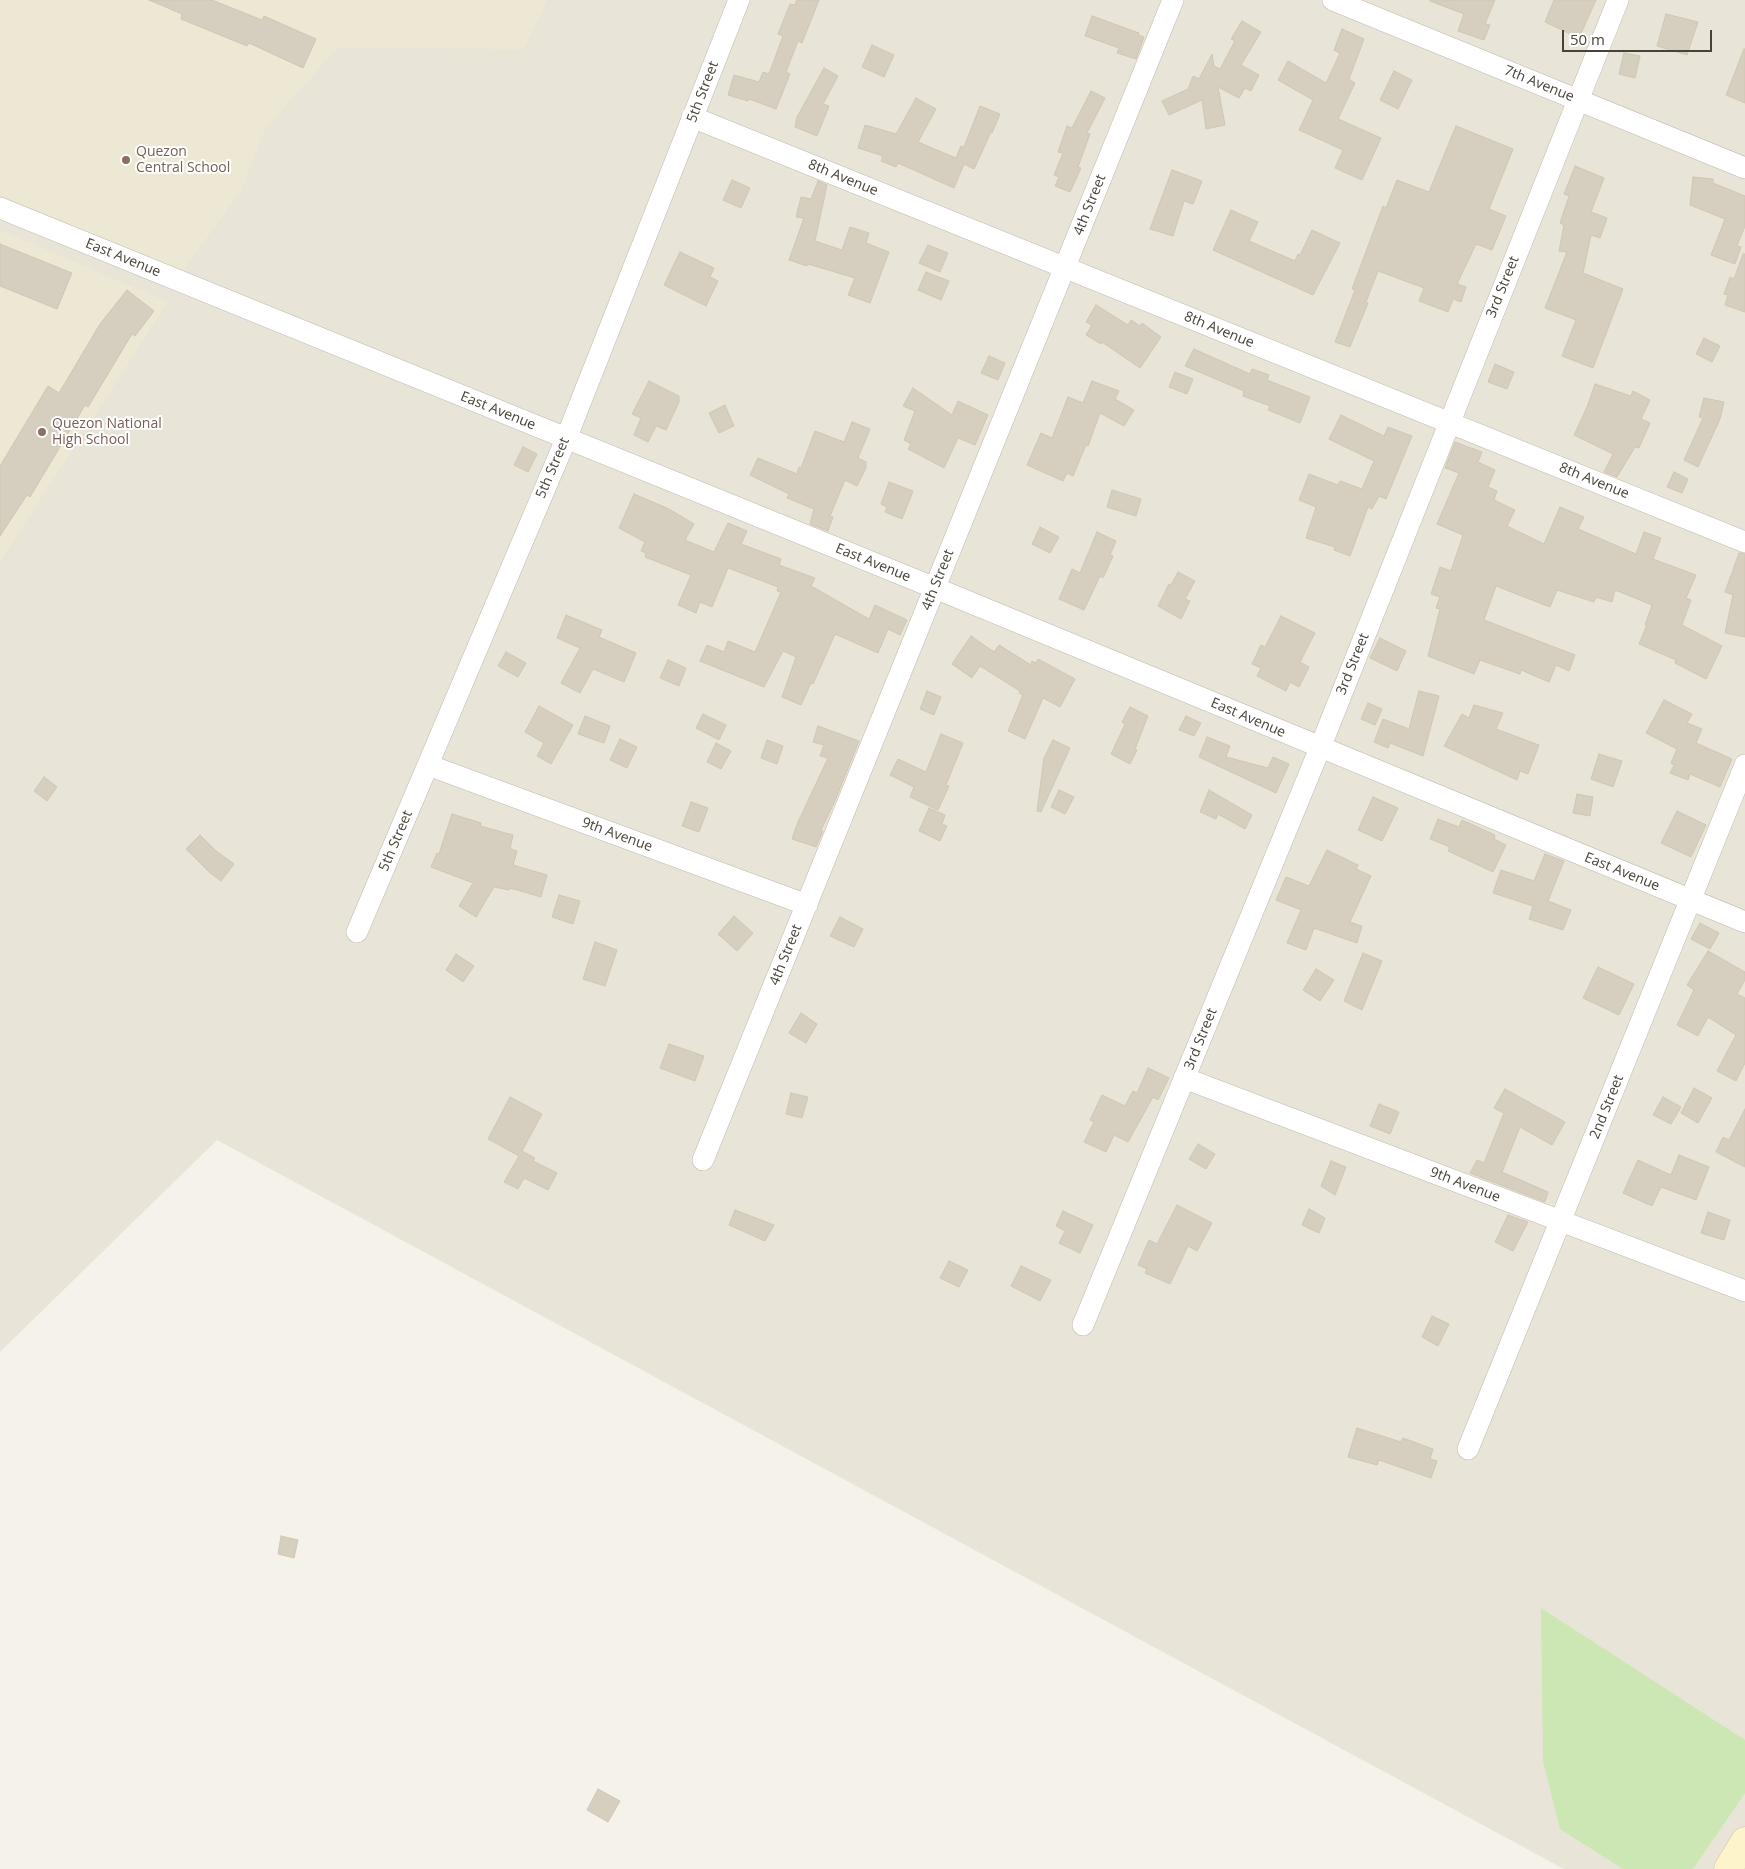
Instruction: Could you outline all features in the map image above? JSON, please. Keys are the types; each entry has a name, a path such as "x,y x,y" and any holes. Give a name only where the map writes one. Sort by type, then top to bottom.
{"street":[{"name":"5th Street","path":"357,932 566,439 738,0"},
{"name":"4th Street","path":"703,1160 1173,0"},
{"name":"7th Avenue","path":"1333,0 1745,168"},
{"name":"3rd Street","path":"1083,1325 1320,748 1618,0"},
{"name":"8th Avenue","path":"692,118 1745,542"},
{"name":"East Avenue","path":"0,208 935,588 1745,922"},
{"name":"9th Avenue","path":"428,765 807,905"},
{"name":"2nd Street","path":"1468,1448 1745,765"},
{"name":"9th Avenue","path":"1184,1078 1745,1291"},
{"path":"1728,1869 1745,1841"}],"shaded area":[{"path":"0,0 1745,0 1745,1869 1564,1869 217,1140 0,1352"},
{"name":"Quezon Central School","path":"0,0 547,0 524,49 338,48 265,129 241,191 182,272 0,195"},
{"name":"Quezon National High School","path":"0,230 168,302 0,562"}],"green space":[{"path":"1541,1608 1745,1740 1745,1793 1693,1869 1623,1869 1560,1829 1543,1761"}],"building":[{"path":"149,0 212,0 262,20 264,16 316,39 303,68 249,43 247,46 181,19 182,14"},
{"path":"797,0 819,0 802,43 798,41 786,72 790,74 776,109 749,99 748,101 728,95 734,75 759,82 763,72 769,74 783,36 778,34 790,4 795,5"},
{"path":"1430,0 1495,0 1485,24 1490,25 1484,40 1458,31 1464,14"},
{"path":"1554,0 1596,0 1579,38 1545,22"},
{"path":"1666,14 1698,22 1687,55 1657,46"},
{"path":"1092,16 1139,33 1138,35 1144,37 1136,59 1117,53 1119,48 1085,36"},
{"path":"1242,21 1261,32 1241,65 1259,75 1251,91 1245,88 1239,98 1218,87 1225,125 1206,129 1202,100 1169,115 1162,101 1188,89 1193,76 1199,79 1212,54 1214,66 1220,69 1235,41 1231,39"},
{"path":"1342,29 1364,39 1349,79 1355,83 1338,119 1381,138 1362,180 1335,168 1343,150 1299,130 1313,100 1278,80 1288,61 1326,83 1340,53 1334,50"},
{"path":"872,45 894,55 884,77 862,67"},
{"path":"1745,49 1745,103 1726,95"},
{"path":"1624,53 1640,56 1635,78 1619,74"},
{"path":"824,68 838,76 823,104 829,106 817,136 795,127 797,117"},
{"path":"1394,71 1412,80 1398,109 1380,100"},
{"path":"1091,91 1105,98 1087,133 1090,134 1078,167 1081,168 1070,192 1055,186 1059,177 1054,175 1063,153 1058,152 1067,126 1072,128"},
{"path":"916,98 936,109 918,142 956,158 961,146 964,147 980,106 1000,114 974,169 964,164 954,188 898,163 896,167 881,161 883,156 858,148 865,125 896,134"},
{"path":"1456,126 1513,149 1489,209 1506,216 1492,250 1476,244 1457,284 1466,287 1461,302 1453,299 1448,312 1419,301 1424,288 1378,271 1366,302 1368,303 1350,347 1335,342 1355,290 1352,289 1383,206 1386,208 1397,180 1429,192"},
{"path":"1575,166 1604,178 1591,212 1607,218 1600,238 1591,235 1583,273 1623,289 1593,368 1562,356 1576,320 1545,308 1567,252 1559,251 1564,225 1560,223 1569,196 1564,194"},
{"path":"1172,170 1202,181 1193,204 1184,201 1173,236 1150,229"},
{"path":"1693,177 1713,179 1713,183 1745,196 1745,226 1737,246 1741,247 1735,264 1711,255 1725,219 1690,205"},
{"path":"732,180 750,188 741,208 723,200"},
{"path":"818,181 827,185 815,241 842,250 850,227 869,233 866,243 889,252 870,303 848,295 855,278 789,260 804,218 796,217 801,197 811,199"},
{"path":"1231,210 1258,222 1249,241 1295,261 1312,230 1340,243 1313,295 1213,250"},
{"path":"0,244 72,273 57,309 0,286"},
{"path":"928,245 948,253 940,272 919,263"},
{"path":"680,252 714,268 710,277 718,281 706,306 664,285"},
{"path":"1743,254 1745,254 1745,312 1725,305 1728,295 1724,294 1730,277 1734,279"},
{"path":"926,272 949,281 941,300 918,290"},
{"path":"127,290 154,311 135,336 132,334 88,407 85,405 30,497 27,495 0,536 0,466 48,386 59,393 100,324"},
{"path":"1096,305 1128,325 1131,320 1140,326 1142,323 1161,337 1140,368 1102,342 1101,344 1086,335 1092,325 1086,322"},
{"path":"1704,338 1720,346 1712,362 1696,354"},
{"path":"1194,349 1250,374 1252,369 1269,375 1267,380 1310,397 1300,423 1268,410 1270,406 1243,396 1244,391 1185,366"},
{"path":"989,356 1005,363 998,380 981,373"},
{"path":"1495,364 1514,372 1507,389 1488,382"},
{"path":"1175,372 1193,379 1187,394 1169,387"},
{"path":"649,381 679,396 679,402 666,430 656,426 648,442 634,435 641,418 632,414"},
{"path":"1092,381 1119,391 1115,399 1134,410 1124,426 1100,413 1088,446 1086,445 1073,476 1067,473 1063,481 1027,465 1041,433 1052,438 1068,397 1083,403"},
{"path":"1595,384 1631,396 1633,391 1650,400 1641,419 1650,423 1639,448 1635,447 1617,477 1604,472 1613,454 1574,435"},
{"path":"913,388 952,415 958,401 988,415 975,445 958,438 944,468 908,449 911,444 904,440 915,411 903,406"},
{"path":"1704,398 1724,402 1720,419 1698,467 1684,460 1703,418 1699,417"},
{"path":"725,405 734,426 719,433 709,413"},
{"path":"1341,415 1384,436 1388,427 1412,436 1386,499 1379,496 1372,509 1368,507 1350,556 1334,550 1335,547 1306,538 1316,507 1299,500 1309,474 1338,485 1340,481 1362,489 1374,461 1329,439"},
{"path":"852,422 870,429 858,458 866,462 866,468 857,486 845,480 830,516 833,517 828,531 810,524 814,509 787,498 789,494 750,475 758,458 797,474 815,431 844,442"},
{"path":"1455,442 1482,452 1478,462 1495,470 1488,487 1497,491 1494,500 1515,510 1507,526 1544,544 1560,507 1584,517 1578,529 1636,554 1644,532 1661,538 1653,559 1696,575 1686,598 1691,600 1682,625 1722,646 1706,679 1675,663 1676,660 1639,644 1647,625 1645,625 1652,605 1615,590 1612,602 1596,597 1594,602 1557,590 1550,607 1496,586 1484,620 1575,655 1569,671 1556,665 1549,682 1521,670 1520,674 1480,660 1474,674 1428,656 1440,609 1436,608 1440,597 1431,594 1440,567 1451,571 1463,535 1437,524 1459,473 1445,468"},
{"path":"523,447 537,454 528,472 514,465"},
{"path":"1674,472 1688,479 1682,493 1667,487"},
{"path":"889,482 913,491 902,519 885,512 887,507 881,504"},
{"path":"1112,490 1141,499 1136,516 1107,507"},
{"path":"634,494 669,509 694,524 685,540 714,552 728,523 747,531 741,544 781,559 779,565 815,578 811,586 869,619 875,605 907,620 900,635 888,629 878,653 835,634 813,684 811,683 801,705 782,697 796,657 783,651 764,687 700,661 707,645 724,652 728,641 755,652 781,592 777,591 778,587 728,568 712,607 700,602 696,613 678,605 691,575 645,557 646,553 641,551 645,542 619,528"},
{"path":"1040,527 1059,537 1050,553 1032,544"},
{"path":"1097,532 1116,541 1110,555 1113,556 1103,578 1100,576 1084,610 1059,599 1072,569 1080,573"},
{"path":"1739,553 1745,554 1745,637 1725,633 1733,595 1725,592"},
{"path":"1178,572 1195,581 1185,599 1190,601 1181,619 1158,606 1169,584 1171,585"},
{"path":"566,615 602,630 599,637 636,653 624,682 593,669 580,693 561,683 580,648 557,638"},
{"path":"1281,616 1315,633 1300,662 1309,667 1299,687 1290,682 1286,691 1257,676 1261,668 1252,664 1261,645 1265,647"},
{"path":"971,636 994,652 999,645 1031,665 1032,661 1036,663 1038,659 1075,679 1060,707 1043,698 1025,739 1008,731 1023,695 1019,693 1020,691 980,666 972,678 952,664"},
{"path":"1380,638 1406,651 1397,671 1370,658"},
{"path":"506,652 526,663 518,677 498,666"},
{"path":"668,660 686,668 679,686 660,678"},
{"path":"927,691 941,697 934,715 920,709"},
{"path":"1419,691 1439,696 1423,756 1390,743 1388,748 1374,742 1383,719 1409,729"},
{"path":"1664,700 1692,714 1687,723 1702,729 1696,743 1732,759 1720,787 1690,774 1688,780 1670,773 1674,765 1671,763 1677,749 1646,733"},
{"path":"1368,703 1382,709 1375,725 1361,719"},
{"path":"1474,705 1503,713 1496,729 1539,745 1528,774 1520,771 1517,780 1444,746 1462,714 1469,718"},
{"path":"539,706 573,725 551,764 537,756 544,743 525,732"},
{"path":"1130,707 1148,716 1135,749 1137,750 1130,764 1111,754 1125,724 1122,722"},
{"path":"703,714 726,725 719,740 696,728"},
{"path":"585,716 610,726 604,743 578,734"},
{"path":"1186,716 1201,723 1194,736 1179,730"},
{"path":"818,726 859,741 821,830 823,831 816,847 792,839 828,758 820,756 824,745 813,742"},
{"path":"941,734 963,743 946,785 949,786 938,810 910,797 914,787 890,775 898,759 926,772"},
{"path":"1207,737 1230,746 1226,757 1268,768 1273,757 1289,764 1276,793 1199,757"},
{"path":"620,739 637,747 627,768 610,760"},
{"path":"767,740 783,746 777,764 761,758"},
{"path":"1053,740 1070,748 1041,812 1037,811 1044,758"},
{"path":"716,743 731,751 721,769 707,762"},
{"path":"1599,754 1622,761 1613,787 1591,779"},
{"path":"44,777 57,787 47,801 34,791"},
{"path":"1059,790 1074,797 1065,814 1051,807"},
{"path":"1209,790 1252,815 1245,829 1218,814 1216,819 1200,812"},
{"path":"1577,794 1593,797 1590,816 1573,813"},
{"path":"1373,797 1398,808 1382,841 1358,830"},
{"path":"691,802 708,808 699,832 682,826"},
{"path":"929,808 945,815 942,824 947,826 940,841 919,831"},
{"path":"1677,811 1706,825 1691,857 1661,843"},
{"path":"452,814 481,823 480,826 513,835 510,849 517,851 513,865 547,875 541,897 510,888 509,890 494,887 476,917 459,906 473,883 431,867 437,853 439,854"},
{"path":"1438,819 1459,827 1462,820 1495,835 1494,839 1506,845 1493,872 1448,851 1450,847 1430,839"},
{"path":"200,835 215,850 234,864 221,881 186,849"},
{"path":"1327,850 1358,865 1356,869 1371,876 1350,922 1362,926 1357,943 1314,928 1306,950 1287,943 1301,910 1276,900 1286,877 1309,886"},
{"path":"1545,854 1564,861 1548,901 1571,910 1563,930 1529,919 1533,906 1493,893 1501,870 1534,881"},
{"path":"559,895 580,901 573,924 552,917"},
{"path":"734,916 753,933 737,951 718,934"},
{"path":"840,917 863,929 854,947 830,936"},
{"path":"1700,923 1719,933 1710,949 1691,939"},
{"path":"595,942 617,950 605,986 583,979"},
{"path":"1708,951 1745,972 1745,980 1737,994 1745,998 1745,1063 1736,1081 1717,1071 1736,1035 1708,1017 1698,1036 1677,1025 1694,990 1687,985"},
{"path":"1363,953 1382,961 1362,1010 1344,1001"},
{"path":"456,954 474,966 463,982 446,970"},
{"path":"1598,967 1634,984 1619,1015 1583,998"},
{"path":"1316,969 1334,980 1320,1001 1303,990"},
{"path":"801,1013 817,1024 806,1043 789,1033"},
{"path":"669,1044 704,1056 695,1081 660,1068"},
{"path":"1148,1068 1169,1078 1158,1100 1153,1097 1128,1142 1114,1135 1106,1152 1084,1142 1094,1122 1090,1120 1102,1095 1125,1106 1133,1091 1137,1093"},
{"path":"1694,1088 1712,1098 1698,1123 1681,1113"},
{"path":"1505,1089 1565,1122 1552,1145 1520,1127 1502,1172 1548,1192 1545,1202 1470,1173 1477,1160 1484,1163 1504,1113 1494,1108"},
{"path":"791,1093 808,1097 802,1118 786,1114"},
{"path":"510,1097 542,1114 522,1151 535,1158 533,1161 557,1173 548,1190 524,1178 518,1189 504,1182 519,1156 488,1139"},
{"path":"1663,1097 1681,1107 1671,1124 1653,1115"},
{"path":"1379,1104 1399,1112 1390,1134 1370,1126"},
{"path":"1745,1109 1745,1167 1716,1152 1723,1137 1729,1140"},
{"path":"1198,1144 1215,1154 1206,1169 1189,1159"},
{"path":"1679,1155 1709,1167 1696,1200 1661,1187 1652,1206 1623,1193 1638,1160 1671,1175"},
{"path":"1331,1161 1346,1167 1335,1195 1321,1186"},
{"path":"1177,1205 1212,1223 1197,1251 1188,1246 1170,1284 1145,1273 1147,1269 1138,1265 1149,1240 1157,1244"},
{"path":"1309,1209 1325,1218 1319,1233 1302,1225"},
{"path":"735,1210 774,1225 765,1241 729,1225"},
{"path":"1063,1211 1093,1225 1080,1253 1059,1243 1065,1231 1056,1226"},
{"path":"1708,1212 1730,1220 1724,1240 1701,1233"},
{"path":"1508,1215 1528,1222 1513,1251 1495,1242"},
{"path":"949,1261 968,1270 959,1287 940,1278"},
{"path":"1021,1266 1051,1280 1040,1301 1011,1286"},
{"path":"1432,1316 1449,1324 1438,1346 1422,1337"},
{"path":"1357,1428 1401,1442 1403,1438 1433,1449 1430,1459 1437,1461 1431,1478 1379,1460 1377,1465 1348,1457"},
{"path":"281,1536 298,1540 294,1558 278,1554"},
{"path":"598,1789 620,1801 608,1822 587,1810"}],"place":[{"name":"Quezon Central School","path":"126,160"},
{"name":"Quezon National High School","path":"42,432"}]}
